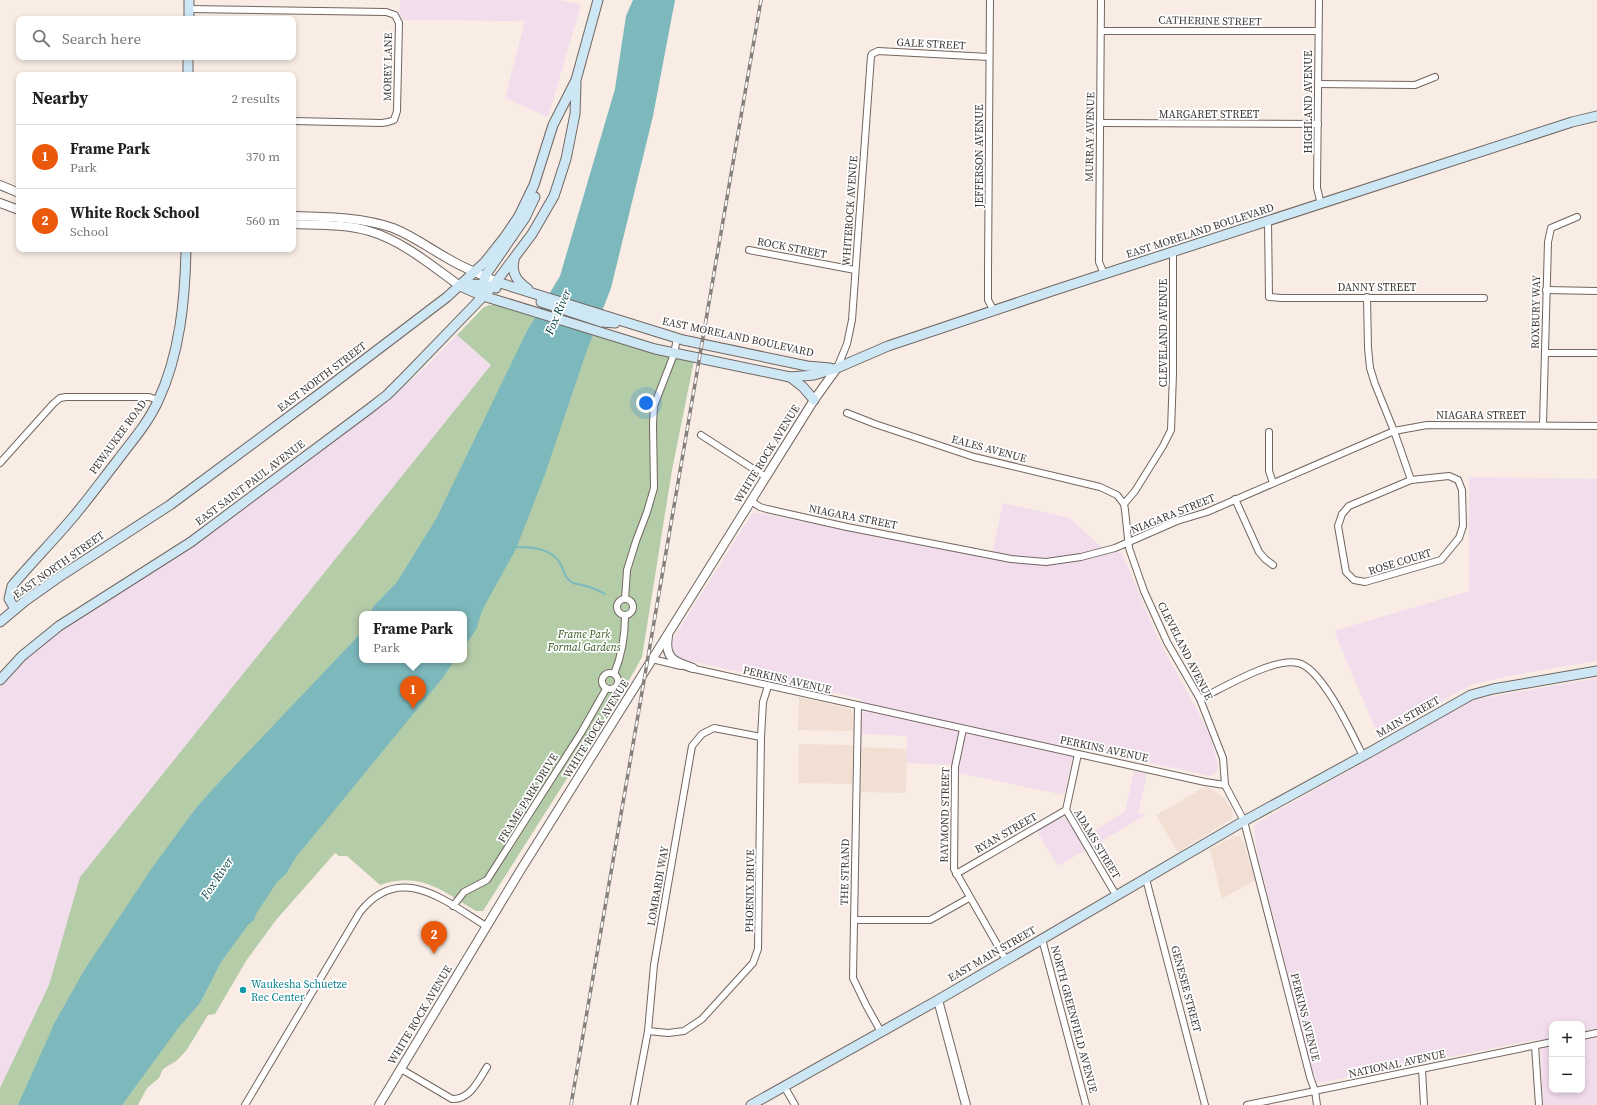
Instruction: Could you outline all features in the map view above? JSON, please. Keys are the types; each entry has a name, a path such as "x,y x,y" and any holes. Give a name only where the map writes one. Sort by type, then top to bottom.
{"main road":[{"name":"EAST NORTH STREET","path":"0,622 15,609 62,575 170,505 366,360 460,286 474,273 497,248 519,216 534,185 553,125 576,80 598,0"},
{"path":"188,16 189,5"},
{"path":"188,60 188,72"},
{"name":"EAST NORTH STREET","path":"495,284 515,259 535,229 556,188 566,159 573,130 576,80"},
{"name":"EAST MORELAND BOULEVARD","path":"1572,122 1597,109"},
{"name":"EAST MORELAND BOULEVARD","path":"460,286 483,296 674,354 790,377 814,375 837,368 888,346 1104,274 1572,122 1597,116"},
{"path":"483,296 482,290 484,280 525,218 538,190 540,167"},
{"name":"PEWAUKEE ROAD","path":"15,609 10,599 12,586 76,514 146,422 158,400 166,382 178,334 184,290 186,252"},
{"path":"515,259 513,271 514,276 535,298"},
{"name":"EAST MORELAND BOULEVARD","path":"460,286 484,280 602,319 636,326 677,338 807,366 837,368"},
{"name":"EAST SAINT PAUL AVENUE","path":"0,680 22,656 59,626 191,542 387,395 495,284"},
{"path":"741,367 745,353"},
{"path":"790,377 803,387 814,400"},
{"name":"MAIN STREET","path":"1244,821 1471,695 1494,689 1597,671"},
{"name":"EAST MAIN STREET","path":"751,1105 938,1000 1244,821"}],"street":[{"name":"JEFFERSON AVENUE","path":"990,0 988,300 994,311"},
{"name":"MURRAY AVENUE","path":"1101,0 1099,262 1104,274"},
{"name":"HIGHLAND AVENUE","path":"1319,0 1317,188 1321,204"},
{"name":"MOREY LANE","path":"189,5 386,12 395,15 399,23 397,111 394,120 382,123 296,121"},
{"name":"CATHERINE STREET","path":"1101,30 1318,31"},
{"name":"GALE STREET","path":"872,54 878,51 989,57"},
{"name":"WHITEROCK AVENUE","path":"837,368 847,344 852,320 872,54"},
{"path":"1318,84 1416,84 1435,77"},
{"name":"MARGARET STREET","path":"1100,123 1318,124"},
{"path":"0,185 16,192"},
{"path":"0,203 16,209"},
{"path":"296,216 353,220 392,228 417,239 484,280"},
{"name":"ROXBURY WAY","path":"1543,425 1548,242 1551,228 1577,217"},
{"name":"DANNY STREET","path":"1268,221 1269,297 1484,298"},
{"path":"296,224 357,228 382,236 406,248 460,286"},
{"name":"ROCK STREET","path":"749,250 855,270"},
{"name":"CLEVELAND AVENUE","path":"1172,252 1173,366 1171,430 1164,446 1135,491 1124,504 1126,510 1128,544 1136,569 1154,613 1180,666 1200,699 1223,758 1225,785"},
{"path":"1546,290 1597,291"},
{"path":"1367,297 1370,368 1411,480"},
{"name":"FRAME PARK DRIVE","path":"625,599 628,570 654,488 654,406 674,354 677,338"},
{"path":"1545,352 1597,353"},
{"name":"WHITE ROCK AVENUE","path":"379,1105 486,926 814,400 837,368"},
{"path":"0,463 60,398 149,397 158,400"},
{"name":"EALES AVENUE","path":"847,413 974,457 1100,487 1117,495 1124,504"},
{"name":"NIAGARA STREET","path":"751,501 760,507 767,509 847,527 996,556 1030,561 1055,561 1081,557 1128,544 1177,521 1207,512 1394,431 1427,425 1597,426"},
{"path":"1269,432 1269,471 1273,483"},
{"path":"701,435 766,477"},
{"name":"ROSE COURT","path":"1449,476 1458,480 1462,490 1463,526 1459,538 1441,560 1365,582 1354,580 1346,572 1338,526 1342,514 1349,506 1411,480 1449,476"},
{"path":"1235,499 1259,552 1273,565"},
{"name":"FRAME PARK DRIVE","path":"625,599 621,600 617,606 620,613 625,616"},
{"name":"FRAME PARK DRIVE","path":"625,599 629,600 633,606 631,612 625,616"},
{"name":"FRAME PARK DRIVE","path":"614,674 624,641 625,616"},
{"path":"669,633 667,650 671,658 678,663 693,668"},
{"name":"PERKINS AVENUE","path":"652,659 858,706 1225,785 1244,821 1310,1077 1315,1091 1317,1105"},
{"path":"1200,699 1272,665 1286,662 1298,663 1308,667 1317,676 1339,711 1363,756"},
{"name":"FRAME PARK DRIVE","path":"606,688 603,684 604,678 608,674 614,674"},
{"name":"FRAME PARK DRIVE","path":"606,688 611,689 617,685 618,680 614,674"},
{"name":"PHOENIX DRIVE","path":"648,1031 668,1033 684,1030 702,1019 753,963 758,949 760,931 761,737 763,702 768,686"},
{"name":"FRAME PARK DRIVE","path":"453,906 464,892 487,880 581,733 606,688"},
{"name":"THE STRAND","path":"858,706 853,978 862,998 881,1032"},
{"name":"LOMBARDI WAY","path":"634,1105 648,1031 654,965 692,746 702,734 714,728 761,737"},
{"name":"RAYMOND STREET","path":"964,729 955,767 954,869 969,898 1006,960"},
{"name":"ADAMS STREET","path":"1078,754 1066,810 1116,895"},
{"name":"RYAN STREET","path":"956,874 1066,810"},
{"name":"GENESEE STREET","path":"1146,879 1205,1105"},
{"path":"245,1105 360,912 367,902 373,897 386,890 409,887 417,888 430,893 486,926"},
{"path":"854,920 930,920 969,898"},
{"name":"NORTH GREENFIELD AVENUE","path":"1042,939 1086,1105"},
{"path":"938,1000 966,1105"},
{"path":"1585,1035 1597,1033"},
{"name":"NATIONAL AVENUE","path":"1247,1105 1549,1043"},
{"path":"1535,1046 1539,1105"},
{"path":"400,1069 452,1100 459,1100 471,1092 487,1068"},
{"path":"1422,1069 1424,1105"},
{"path":"784,1086 795,1105"}],"shaded area":[{"path":"401,0 560,0 581,5 548,117 505,98 525,21 403,20 399,10"},
{"path":"457,335 491,365 80,877 49,985 0,1088 0,687 20,665 47,640 209,535 372,413 426,367"},
{"path":"1469,477 1597,479 1597,661 1542,670 1471,685 1379,737 1334,631 1469,591"},
{"path":"1003,503 1070,518 1109,554 1116,552 1122,553 1159,641 1210,736 1218,765 1218,769 1215,773 1210,776 1075,746 1064,795 959,773 959,765 907,763 907,736 862,734 861,699 678,658 673,653 672,644 674,637 753,512 991,559"},
{"path":"1597,678 1597,1105 1543,1105 1540,1039 1319,1083 1312,1069 1257,852 1254,826 1473,700"},
{"path":"799,697 851,709 853,715 853,731 798,730"},
{"path":"799,744 853,745 852,784 798,783"},
{"path":"862,747 907,749 906,793 861,792"},
{"path":"1134,771 1147,774 1138,813 1146,815 1058,866 1037,831 1059,817 1064,817 1079,840 1125,812"},
{"path":"1205,787 1212,789 1224,798 1232,810 1233,816 1231,819 1178,852 1156,815"},
{"path":"1235,836 1239,836 1243,841 1255,880 1222,899 1210,849"}],"green space":[{"name":"Frame Park Formal Gardens","path":"495,305 600,334 611,341 694,361 672,470 642,657 627,684 483,911 476,911 431,885 408,880 395,881 380,885 347,856 339,856 335,853 276,920 246,961 215,1014 208,1015 186,1051 176,1061 163,1069 159,1078 147,1088 138,1105 0,1105 0,1088 49,985 80,877 491,365 457,335 484,307"}],"water":[{"name":"Fox River","path":"633,0 675,0 653,116 611,288 587,350 545,474 516,549 485,605 477,628 467,643 467,611 372,611 373,607 397,582 436,519 527,331 560,276 615,89 626,16"},
{"name":"Fox River","path":"359,635 359,663 453,663 441,680 296,857 286,874 277,882 256,914 254,920 248,925 221,962 200,1003 179,1027 122,1105 18,1105 55,1022 85,969 152,868 196,808"}],"waterway":[{"path":"515,547 528,547 546,551 556,558 560,563 566,577 570,581 605,594"}],"railway":[{"path":"571,1105 761,0"}],"place":[{"name":"Frame Park","path":"413,709"},
{"name":"White Rock School","path":"434,954"},
{"name":"Waukesha Schuetze Rec Center","path":"243,990"}]}
